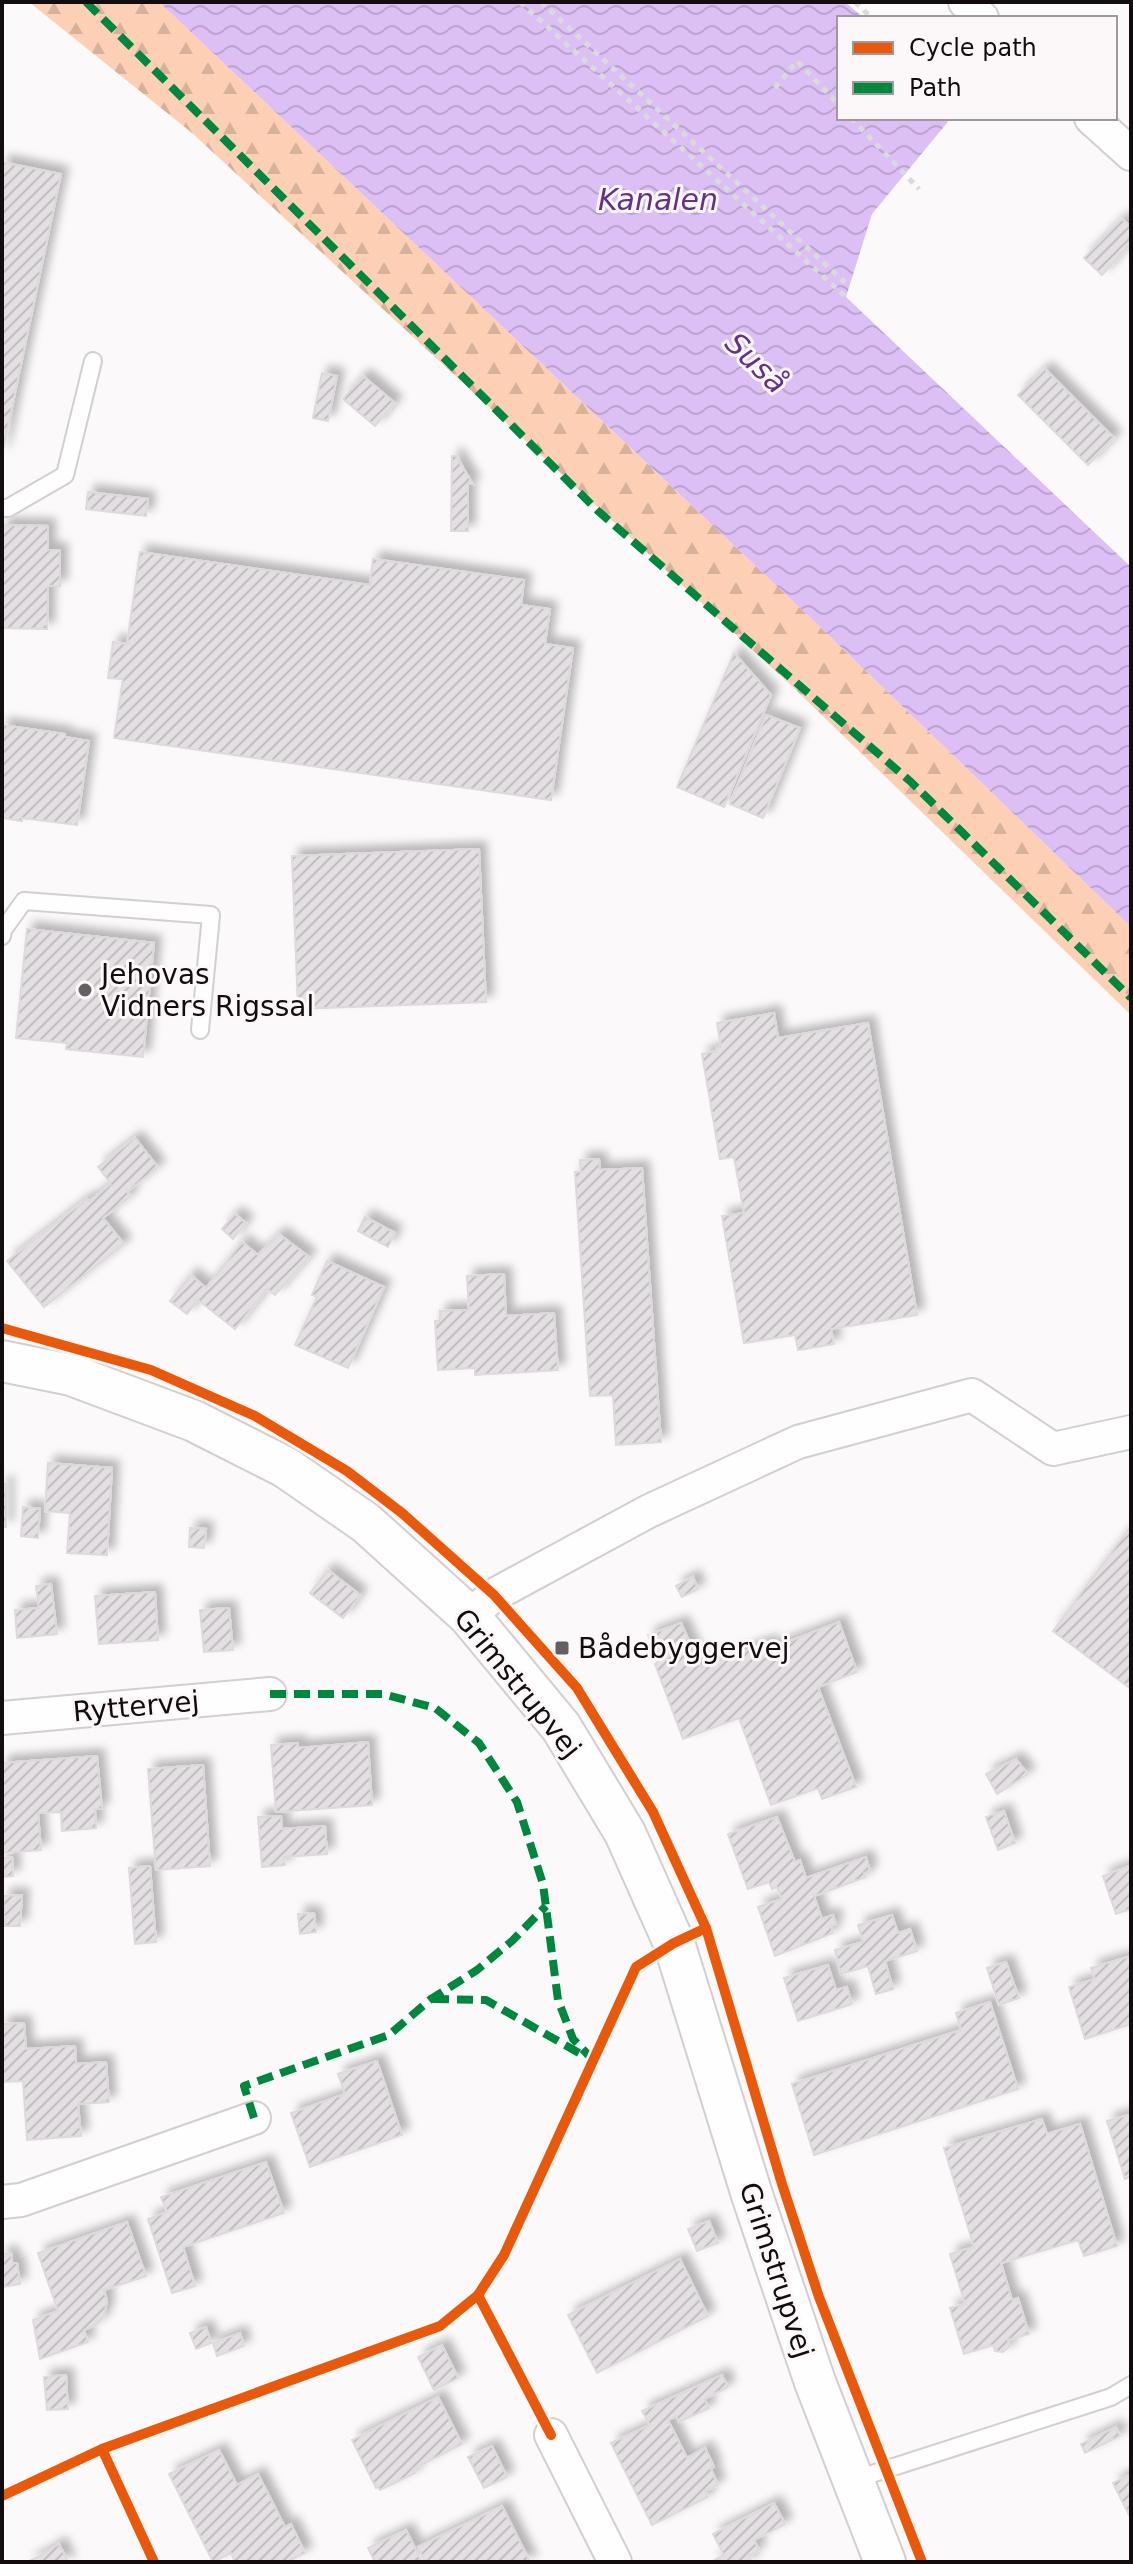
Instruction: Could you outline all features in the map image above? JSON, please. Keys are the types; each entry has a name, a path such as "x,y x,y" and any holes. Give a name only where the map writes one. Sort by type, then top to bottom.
{"street":[{"path":"965,2 980,16"},
{"path":"1093,120 1131,154"},
{"name":"Grimstrupvej","path":"2,1361 71,1375 99,1385 194,1421 285,1467 366,1523 469,1616 561,1727 625,1833 674,1943 815,2382 885,2562"},
{"path":"469,1616 494,1595 649,1511 798,1442 972,1395 1053,1449 1131,1432"},
{"name":"Ryttervej","path":"2,1718 270,1694"},
{"path":"2,2202 21,2200 254,2118"},
{"path":"551,2435 615,2562"}],"lane":[{"path":"2,508 8,508 65,475 93,361"},
{"path":"2,936 24,901 211,915 200,1030"},
{"path":"853,2480 1111,2397 1131,2385"}],"path":[{"path":"520,2 846,297"},
{"path":"541,2 849,286"},
{"path":"855,2 870,16"},
{"path":"775,88 797,61 837,103"},
{"path":"853,120 919,189"}],"green space":[{"path":"29,2 159,2 816,623 1131,927 1131,1015 797,691 192,133"}],"water":[{"name":"Kanalen","path":"159,2 845,2 862,16 837,16 837,120 949,120 872,214 846,297 1131,567 1131,927 816,623"}],"building":[{"path":"2,162 61,174 2,455"},
{"path":"1122,219 1131,227 1131,243 1102,275 1084,258"},
{"path":"1045,369 1114,438 1088,465 1018,395"},
{"path":"322,373 337,376 328,421 313,418"},
{"path":"363,376 395,403 375,426 343,399"},
{"path":"452,456 456,456 473,484 468,483 468,531 451,531"},
{"path":"88,492 148,499 146,516 86,509"},
{"path":"2,525 48,526 48,550 60,550 60,586 48,586 47,629 2,628"},
{"path":"140,552 370,585 373,559 524,580 521,605 550,609 545,644 573,648 551,800 114,738 123,679 108,678 113,642 127,644"},
{"path":"734,653 771,695 724,807 677,787"},
{"path":"766,715 800,728 763,818 730,804"},
{"path":"2,725 65,734 65,737 89,741 77,825 2,818"},
{"path":"479,849 486,1002 298,1009 292,856"},
{"name":"Jehovas Vidners Rigssal","path":"27,929 154,943 143,1057 66,1049 67,1043 16,1038"},
{"path":"774,1013 778,1038 868,1023 917,1315 831,1329 834,1344 798,1350 795,1335 744,1343 722,1216 744,1213 734,1157 720,1159 702,1054 721,1047 717,1023"},
{"path":"135,1138 158,1167 127,1192 131,1196 103,1218 124,1244 44,1307 7,1261 111,1184 98,1167"},
{"path":"599,1159 600,1170 642,1168 661,1442 616,1445 613,1395 590,1396 575,1172 581,1172 580,1160"},
{"path":"235,1214 246,1223 233,1239 222,1229"},
{"path":"365,1217 395,1233 388,1247 358,1231"},
{"path":"279,1234 309,1257 275,1295 267,1289 235,1329 198,1300 187,1314 170,1301 191,1275 206,1288 242,1242 258,1255"},
{"path":"327,1261 384,1287 348,1368 295,1345 317,1297 312,1295"},
{"path":"504,1274 506,1316 554,1313 558,1370 475,1375 475,1368 438,1370 435,1321 440,1321 440,1311 469,1310 467,1276"},
{"path":"48,1463 112,1468 107,1555 67,1553 70,1513 45,1511"},
{"path":"2,1483 6,1484 6,1527 2,1527"},
{"path":"23,1507 40,1509 38,1538 21,1536"},
{"path":"1131,1526 1131,1689 1053,1631"},
{"path":"190,1528 206,1529 204,1548 189,1547"},
{"path":"328,1570 360,1595 343,1618 310,1593"},
{"path":"693,1577 698,1589 682,1597 676,1586"},
{"path":"51,1584 57,1634 17,1638 15,1610 39,1608 36,1586"},
{"path":"155,1592 158,1640 99,1644 95,1596"},
{"path":"229,1608 233,1650 204,1652 200,1610"},
{"path":"839,1622 857,1672 818,1687 856,1787 822,1799 818,1788 771,1805 739,1718 683,1739 655,1664 658,1662 648,1635 681,1623 701,1667 769,1642 772,1648"},
{"path":"368,1742 372,1805 276,1812 271,1745 298,1743 298,1748"},
{"path":"97,1756 102,1809 95,1809 96,1828 62,1831 61,1812 38,1813 41,1850 2,1853 2,1763"},
{"path":"1016,1759 1028,1774 997,1794 986,1774"},
{"path":"203,1765 210,1866 156,1870 148,1769"},
{"path":"1004,1811 1015,1843 998,1850 986,1817"},
{"path":"281,1816 282,1829 325,1826 327,1854 284,1857 285,1865 262,1867 258,1817"},
{"path":"777,1817 795,1862 800,1860 806,1878 866,1857 870,1871 864,1873 866,1877 814,1896 822,1919 833,1915 836,1924 831,1925 833,1933 775,1956 758,1907 782,1899 777,1887 772,1889 769,1882 748,1889 728,1834"},
{"path":"12,1857 13,1876 2,1877 2,1858"},
{"path":"150,1866 156,1942 135,1944 129,1868"},
{"path":"1129,1866 1131,1909 1116,1914 1103,1876"},
{"path":"22,1895 20,1926 5,1926 3,1896"},
{"path":"314,1913 316,1932 300,1934 298,1914"},
{"path":"892,1915 898,1933 910,1929 917,1951 885,1961 893,1989 876,1994 868,1966 841,1974 835,1950 863,1942 858,1925"},
{"path":"1131,1956 1131,2024 1085,2039 1069,1987 1095,1979 1091,1968"},
{"path":"1006,1962 1019,1998 999,2005 987,1968"},
{"path":"828,1965 836,1990 847,1987 852,2004 798,2021 784,1978"},
{"path":"990,2002 1018,2089 814,2155 792,2084 961,2030 956,2013"},
{"path":"24,2023 26,2049 75,2046 76,2064 106,2062 109,2102 78,2104 81,2136 27,2140 23,2081 2,2082 2,2024"},
{"path":"377,2061 402,2135 310,2167 291,2113 345,2094 338,2074"},
{"path":"1131,2114 1131,2177 1125,2179 1107,2121"},
{"path":"1042,2119 1047,2134 1080,2124 1117,2246 1084,2256 1078,2240 1001,2263 1012,2300 1018,2298 1029,2334 1008,2340 1009,2347 1003,2352 995,2351 993,2345 964,2354 950,2308 965,2304 950,2254 974,2247 944,2148"},
{"path":"266,2162 284,2213 183,2247 195,2286 172,2293 148,2219 167,2212 161,2197"},
{"path":"709,2221 718,2243 697,2251 688,2229"},
{"path":"127,2222 146,2276 104,2290 107,2301 104,2316 97,2324 84,2330 88,2342 40,2359 33,2320 58,2311 38,2253"},
{"path":"11,2253 12,2263 17,2263 20,2284 2,2287 2,2254"},
{"path":"680,2259 708,2316 597,2373 568,2315"},
{"path":"206,2327 211,2343 196,2349 190,2333"},
{"path":"240,2333 244,2346 217,2356 213,2343"},
{"path":"442,2345 458,2378 434,2390 418,2357"},
{"path":"66,2375 68,2409 47,2410 44,2377"},
{"path":"722,2375 728,2387 704,2399 709,2408 679,2422 676,2416 668,2420 687,2458 705,2448 718,2485 705,2491 708,2497 652,2525 611,2443 650,2425 642,2411"},
{"path":"438,2397 462,2444 413,2469 415,2473 380,2490 376,2488 352,2440"},
{"path":"1116,2427 1120,2436 1085,2453 1081,2444"},
{"path":"492,2446 507,2477 484,2488 468,2457"},
{"path":"219,2450 237,2485 258,2474 285,2527 291,2524 305,2553 287,2562 235,2562 231,2553 213,2562 169,2474"},
{"path":"1131,2474 1131,2519 1113,2483"},
{"path":"774,2503 785,2524 754,2540 759,2550 749,2556 752,2562 711,2562 724,2555 713,2534"},
{"path":"502,2506 530,2562 425,2562 418,2547"},
{"path":"406,2530 422,2562 375,2562 368,2548"},
{"path":"59,2544 68,2562 27,2562 42,2555"}],"marked path":[{"path":"86,2 598,511 911,782 1131,998"},
{"path":"270,1694 383,1694 435,1708 479,1743 517,1802 543,1884 558,2000 573,2039 593,2060"},
{"path":"254,2118 244,2086 389,2035 431,1999 477,1970 512,1941 546,1906"},
{"path":"433,1999 486,2000 579,2053"}],"cycle path":[{"path":"2,1328 151,1370 255,1416 347,1471 402,1513 494,1595 577,1688 653,1812 706,1928 819,2297 922,2562"},
{"path":"2,2496 102,2449 440,2326 478,2295 504,2255 636,1967 674,1943 706,1928"},
{"path":"478,2295 551,2435"},
{"path":"102,2449 154,2562"}],"place":[{"name":"Jehovas Vidners Rigssal","path":"85,990"},
{"name":"Bådebyggervej","path":"562,1648"}],"water label":[{"name":"Suså","path":"756,363"}]}
